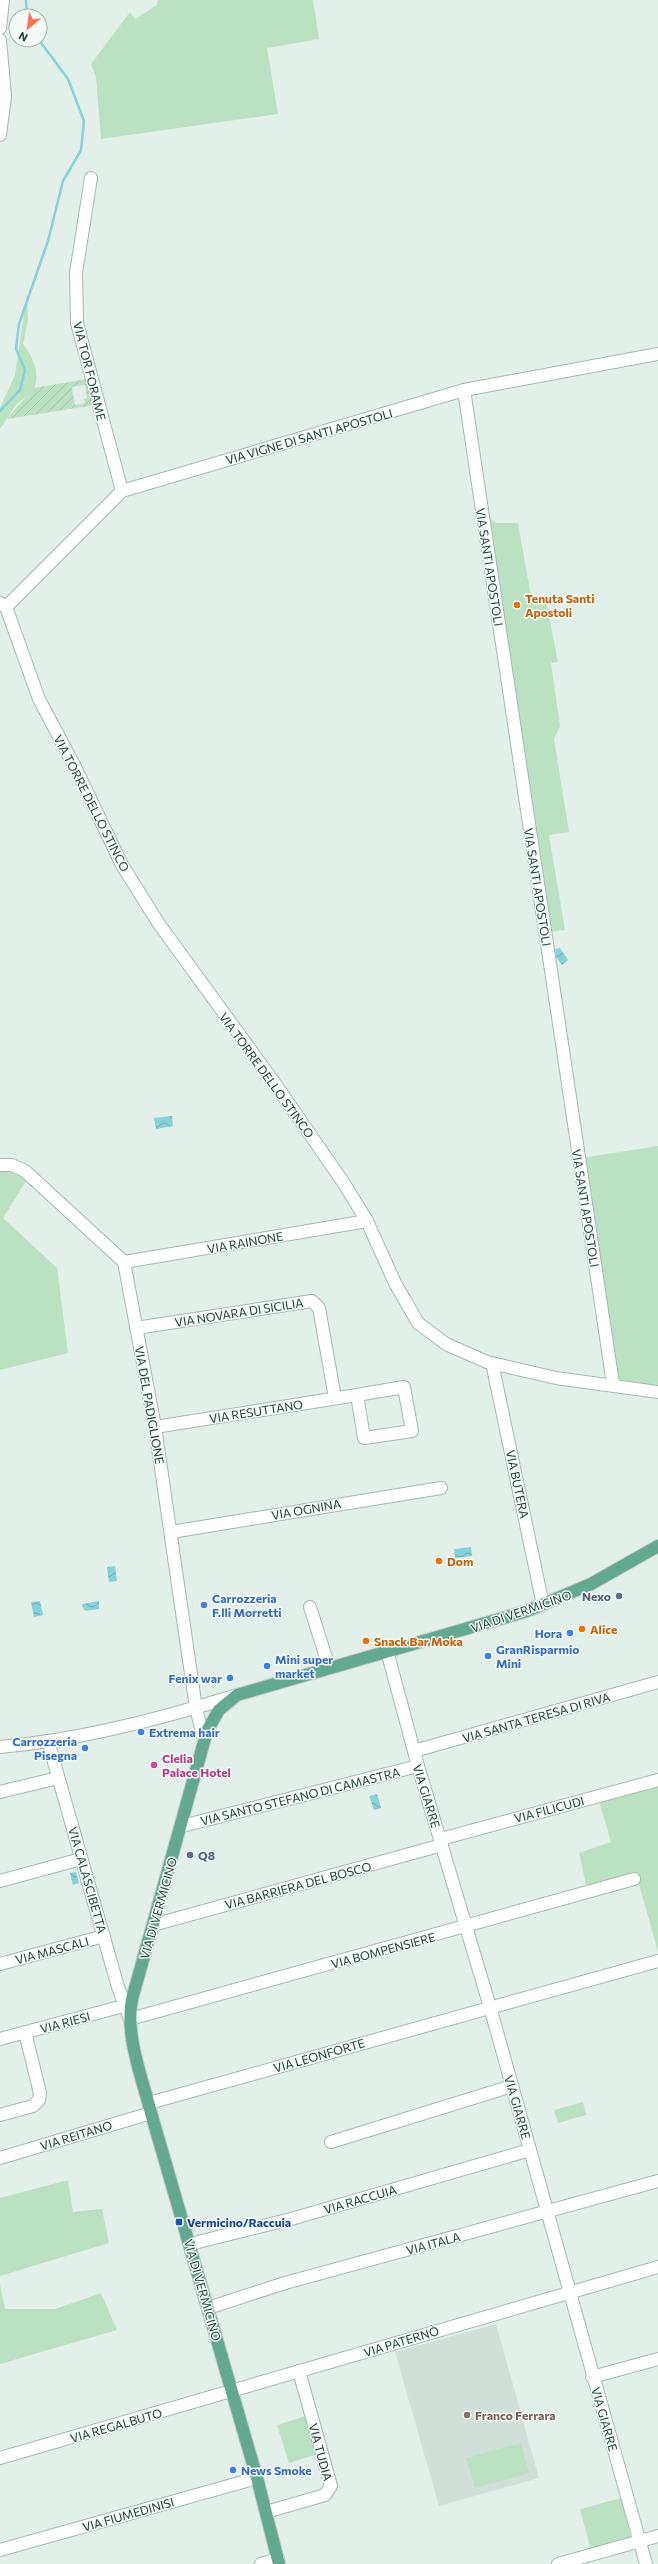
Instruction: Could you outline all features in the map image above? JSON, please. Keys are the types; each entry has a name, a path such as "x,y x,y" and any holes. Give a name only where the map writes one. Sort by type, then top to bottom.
{"main road":[{"name":"VIA DI VERMICINO","path":"279,2562 257,2478 150,2108 136,2053 128,2005 182,1826 204,1740 214,1716 226,1703 237,1695 329,1667 485,1625 544,1605 596,1582 658,1546"}],"street":[{"path":"0,28 3,0"},
{"path":"0,40 5,96 0,135"},
{"name":"VIA TOR FORAME","path":"91,178 76,273 76,323 122,491"},
{"name":"VIA VIGNE DI SANTI APOSTOLI","path":"3,605 122,491 464,390 658,354"},
{"name":"VIA SANTI APOSTOLI","path":"464,390 613,1384"},
{"name":"VIA TORRE DELLO STINCO","path":"3,605 39,699 126,873 158,924 282,1094 367,1221 395,1283 418,1323 446,1344 492,1363 556,1378 613,1384 658,1392"},
{"path":"0,1165 12,1165 25,1171 124,1262"},
{"name":"VIA RAINONE","path":"124,1262 367,1221"},
{"name":"VIA DEL PADIGLIONE","path":"124,1262 155,1427 196,1708 204,1740"},
{"name":"VIA NOVARA DI SICILIA","path":"136,1328 312,1301 319,1308 335,1398"},
{"name":"VIA BUTERA","path":"492,1363 544,1605"},
{"name":"VIA RESUTTANO","path":"155,1427 404,1387 412,1431 364,1438 357,1395"},
{"name":"VIA OGNINA","path":"171,1532 441,1488"},
{"path":"310,1607 329,1667"},
{"name":"VIA GIARRE","path":"387,1652 418,1766 442,1842 490,2007 548,2212 592,2377 646,2564"},
{"name":"VIA SANTA TERESA DI RIVA","path":"414,1751 658,1682"},
{"path":"0,1747 48,1741 196,1708 237,1695"},
{"path":"196,1708 203,1716 214,1716"},
{"name":"VIA CALASCIBETTA","path":"48,1741 104,1936 128,2005"},
{"name":"VIA SANTO STEFANO DI CAMASTRA","path":"182,1826 418,1766"},
{"path":"0,1792 58,1778"},
{"name":"VIA FILICUDI","path":"442,1842 658,1780"},
{"name":"VIA BARRIERA DEL BOSCO","path":"153,1924 442,1842"},
{"path":"0,1881 81,1859"},
{"name":"VIA BOMPENSIERE","path":"130,2019 466,1927 634,1879"},
{"name":"VIA MASCALI","path":"0,1964 104,1936"},
{"name":"VIA LEONFORTE","path":"150,2108 490,2007 658,1960"},
{"name":"VIA RIESI","path":"0,2039 128,2005"},
{"path":"0,2115 33,2106 39,2100 40,2093 25,2032"},
{"path":"331,2142 512,2086"},
{"name":"VIA REITANO","path":"0,2158 150,2108"},
{"name":"VIA RACCUIA","path":"190,2244 291,2219 530,2150"},
{"name":"VIA ITALA","path":"208,2308 285,2283 658,2181"},
{"name":"VIA PATERNÒ","path":"232,2391 569,2291 658,2267"},
{"path":"592,2377 658,2359"},
{"name":"VIA TUDIA","path":"266,2512 325,2496 331,2486 299,2371"},
{"name":"VIA REGALBUTO","path":"0,2458 232,2391"},
{"name":"VIA FIUMEDINISI","path":"0,2550 257,2478"},
{"path":"558,2564 658,2536"},
{"path":"261,2564 279,2562"}],"shaded area":[{"name":"Franco Ferrara","path":"496,2324 539,2478 439,2506 395,2352"}],"green space":[{"path":"158,0 313,0 319,39 267,48 278,114 101,139 96,77 91,64 130,12 135,19 157,5"},
{"path":"27,293 28,320 23,344 30,354 36,371 36,383 29,395 15,406 0,429 0,408 15,375"},
{"path":"87,379 95,405 7,419 34,388","holes":["85,385 87,398 84,399 85,403 75,405 72,387"]},
{"path":"489,518 496,523 518,523 532,602 546,601 558,662 551,663 560,726 554,739 569,832 549,835 565,930 548,932"},
{"path":"658,1146 658,1388 615,1382 581,1158"},
{"path":"0,1165 29,1176 3,1218 57,1268 68,1353 0,1370"},
{"path":"658,1784 658,1952 639,1884 589,1898 579,1853 611,1842 599,1801"},
{"path":"583,2102 586,2115 558,2123 554,2110"},
{"path":"68,2180 73,2212 102,2209 109,2243 0,2276 0,2198"},
{"path":"0,2284 5,2309 55,2309 101,2293 117,2330 0,2364"},
{"path":"306,2416 318,2454 289,2463 277,2425"},
{"path":"521,2443 529,2473 475,2488 466,2458"},
{"path":"621,2498 631,2538 591,2551 580,2509"}],"water":[{"path":"560,948 568,960 562,965 556,957 555,949"},
{"path":"172,1116 173,1126 156,1129 154,1118"},
{"path":"471,1547 472,1556 455,1558 454,1549"},
{"path":"115,1566 117,1581 109,1582 107,1567"},
{"path":"40,1601 43,1615 34,1617 31,1602"},
{"path":"99,1601 99,1609 85,1611 82,1606 83,1604"},
{"path":"377,1794 381,1808 374,1810 369,1796"},
{"path":"76,1872 79,1883 73,1885 70,1873"}],"waterway":[{"path":"26,0 26,8"},
{"path":"0,411 20,390 25,370 16,349 19,324 48,241 63,181 81,150 84,121 68,79 45,48"}],"place":[{"name":"Tenuta Santi Apostoli","path":"517,605"},
{"name":"Dom","path":"439,1561"},
{"name":"Nexo","path":"619,1596"},
{"name":"Carrozzeria F.lli Morretti","path":"204,1605"},
{"name":"Alice","path":"582,1629"},
{"name":"Hora","path":"570,1633"},
{"name":"Snack Bar Moka","path":"366,1641"},
{"name":"GranRisparmio Mini","path":"488,1656"},
{"name":"Mini super market","path":"267,1666"},
{"name":"Fenix war","path":"230,1678"},
{"name":"Extrema hair","path":"141,1732"},
{"name":"Carrozzeria Pisegna","path":"85,1748"},
{"name":"Clelia Palace Hotel","path":"154,1765"},
{"name":"Q8","path":"190,1855"},
{"name":"Vermicino/Raccuia","path":"179,2222"},
{"name":"Franco Ferrara","path":"467,2415"},
{"name":"News Smoke","path":"233,2470"}]}
